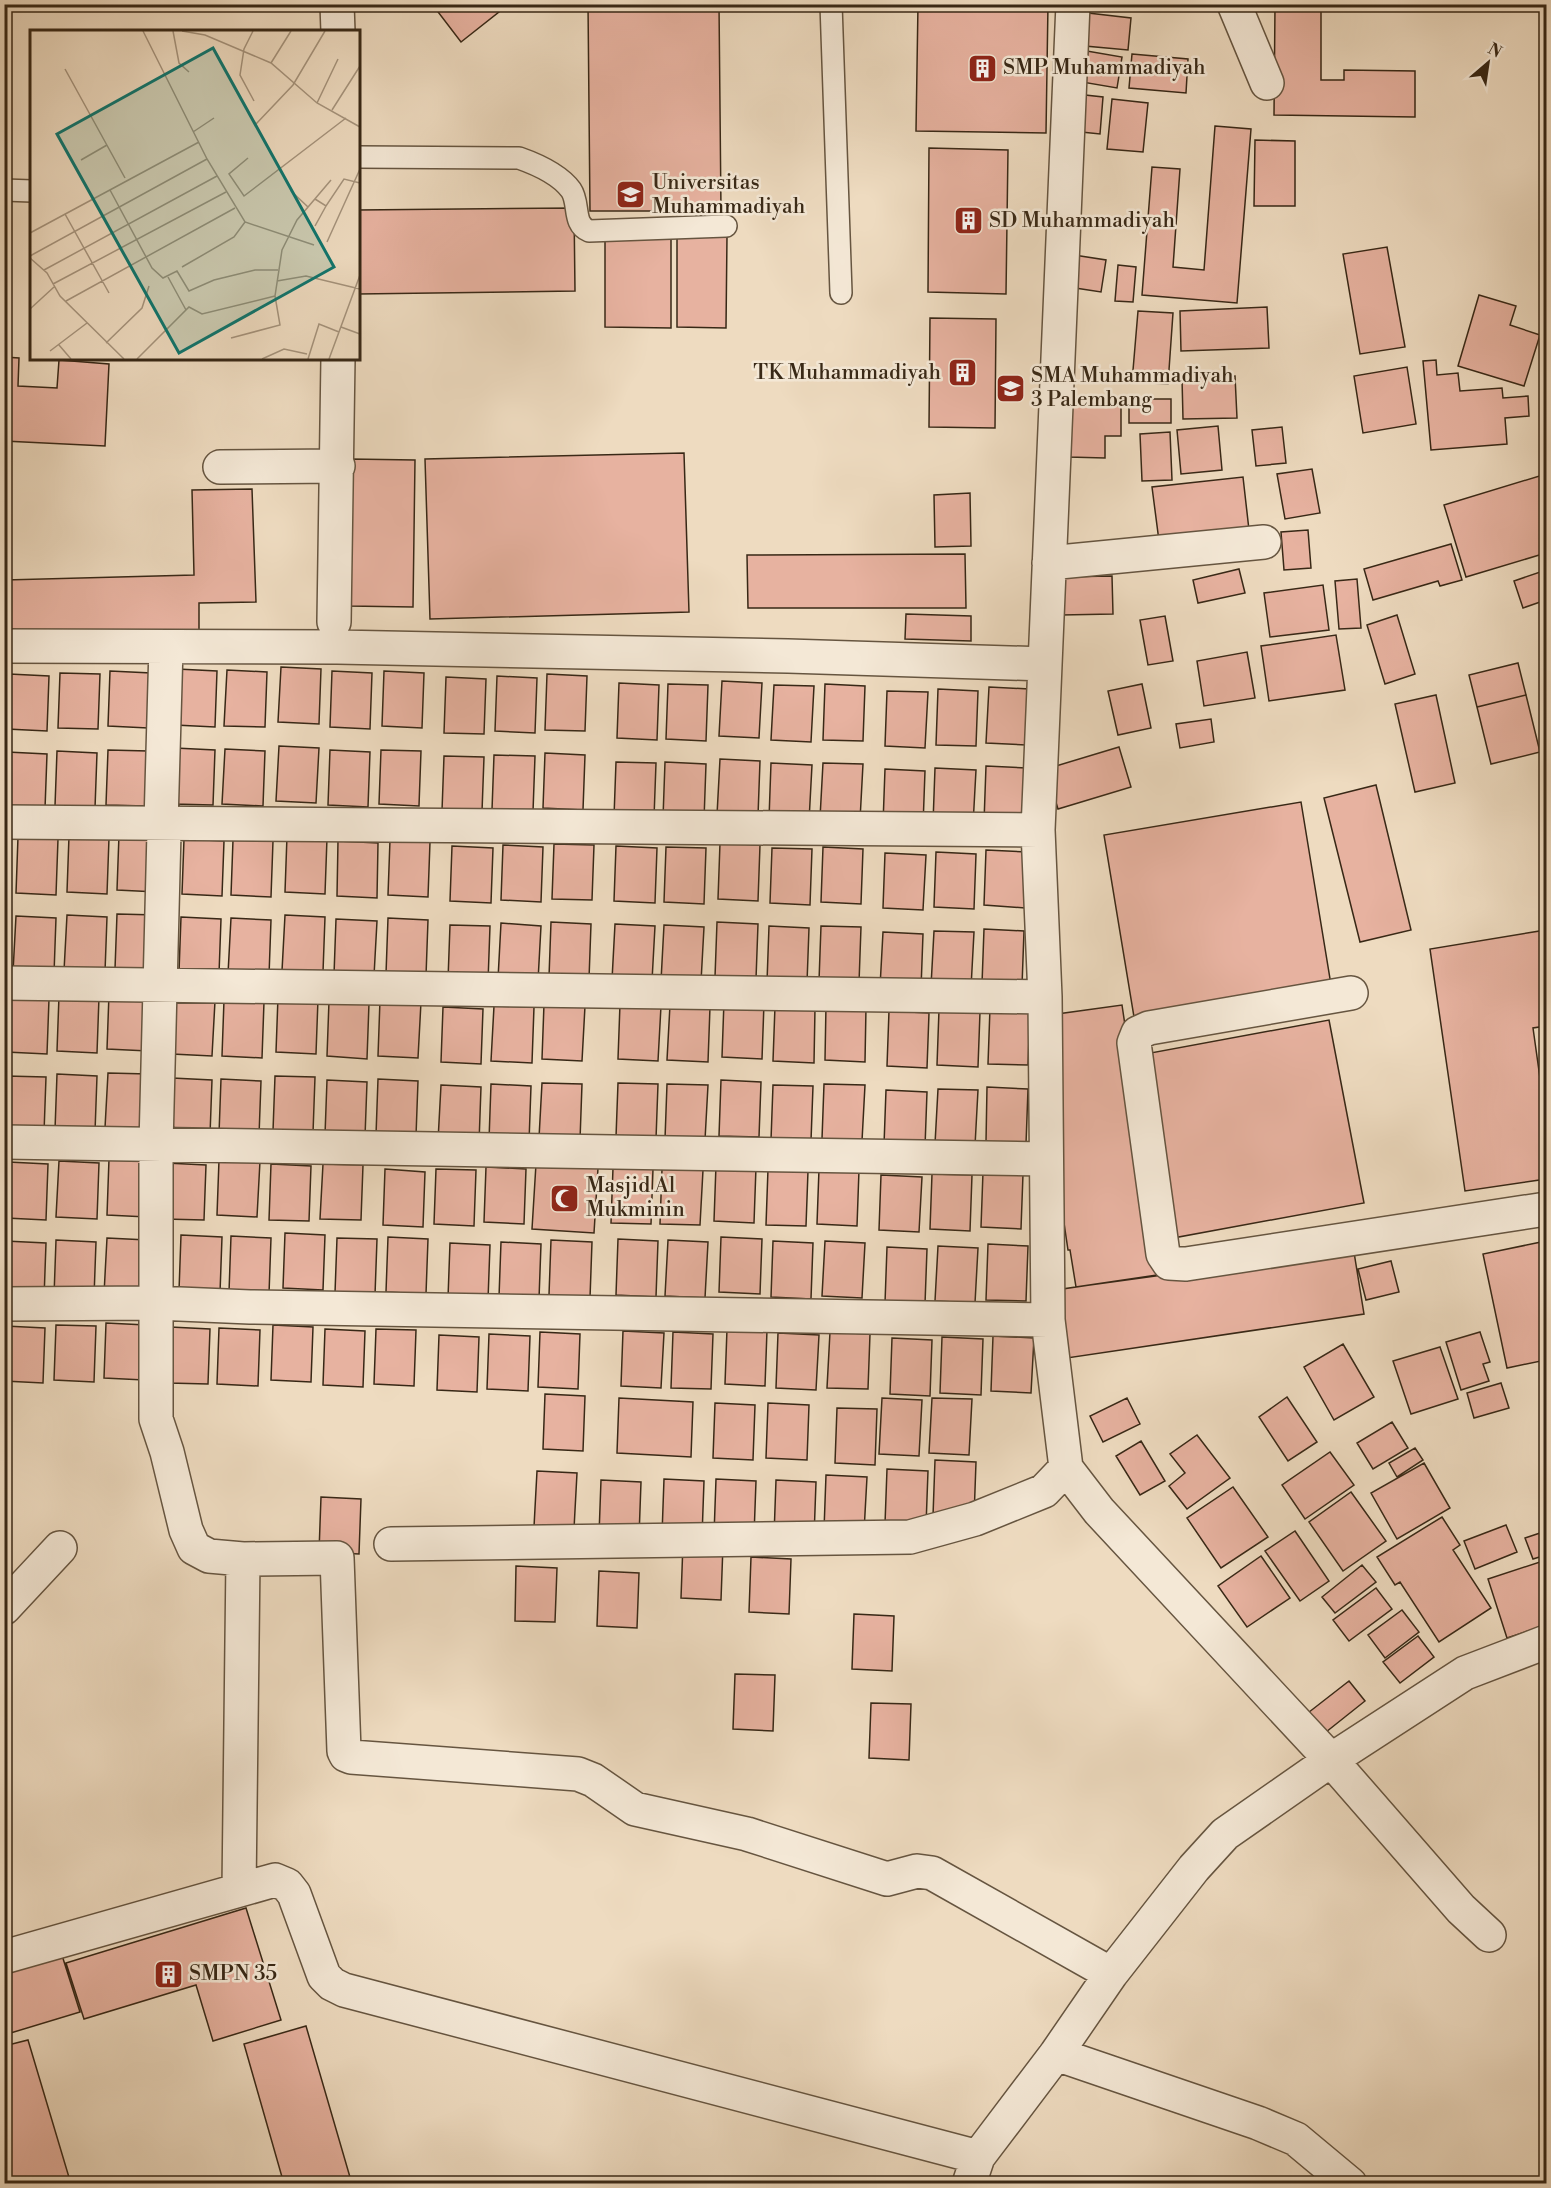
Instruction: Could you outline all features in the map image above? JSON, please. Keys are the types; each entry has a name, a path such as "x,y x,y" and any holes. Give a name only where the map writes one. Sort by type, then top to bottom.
{"street":[{"path":"338,4 338,30"},
{"path":"1073,4 1038,830 1045,997 1048,1320 1066,1468 1139,1555 1331,1760 1461,1909 1489,1935"},
{"path":"1234,4 1267,83"},
{"path":"334,622 338,360"},
{"path":"220,467 338,466"},
{"path":"1049,563 1264,542"},
{"path":"4,646 349,647 1045,664"},
{"path":"166,647 156,1145 156,1419 167,1452 186,1530 194,1548 209,1556 243,1559 337,1558 344,1751 346,1755 578,1774 593,1780 635,1809 747,1834 887,1879 917,1871 932,1873 1111,1974"},
{"path":"4,822 1038,830"},
{"path":"4,983 1045,997"},
{"path":"1351,993 1149,1028 1138,1033 1134,1043 1163,1254 1169,1263 1186,1264 1546,1209"},
{"path":"4,1142 1045,1159"},
{"path":"4,1304 156,1303 274,1308 1048,1320"},
{"path":"391,1544 910,1536 975,1519 1044,1491 1066,1468"},
{"path":"4,1608 60,1548"},
{"path":"239,1890 243,1559"},
{"path":"4,1957 275,1880 287,1885 294,1894 324,1976 332,1984 344,1990 974,2170 1111,1974 1194,1868 1225,1834 1331,1760 1465,1673 1546,1642"},
{"path":"1056,2054 1258,2123 1296,2139 1350,2184"}],"lane":[{"path":"831,4 841,293"},
{"path":"360,157 519,158 560,179 569,188 579,223 583,229 589,231 726,226"},
{"path":"4,190 30,191"}],"building":[{"path":"432,4 509,4 461,42"},
{"path":"588,4 719,4 721,211 590,211"},
{"name":"SMP Muhammadiyah","path":"918,4 1048,4 1046,133 916,131"},
{"path":"1275,6 1321,7 1321,80 1344,80 1344,70 1415,71 1415,117 1274,115"},
{"path":"1088,13 1131,18 1128,50 1085,46"},
{"path":"1081,50 1122,57 1117,88 1076,81"},
{"path":"1132,54 1188,59 1186,93 1129,88"},
{"path":"1076,94 1103,97 1100,134 1072,131"},
{"path":"1112,99 1148,103 1143,152 1107,149"},
{"path":"1215,126 1251,129 1237,303 1142,295 1152,167 1180,169 1173,267 1204,270"},
{"path":"1255,140 1295,141 1295,206 1254,206"},
{"name":"SD Muhammadiyah","path":"929,148 1008,150 1006,294 928,292"},
{"path":"574,208 575,291 360,294 360,210"},
{"path":"605,234 671,235 671,328 605,327"},
{"path":"677,235 727,236 726,328 677,327"},
{"path":"1387,247 1405,347 1360,354 1343,254"},
{"path":"1074,255 1106,260 1101,292 1069,287"},
{"path":"1118,265 1136,267 1133,302 1115,301"},
{"path":"1479,295 1516,306 1510,325 1540,335 1524,386 1458,366"},
{"path":"1267,307 1269,348 1181,351 1180,311"},
{"path":"1138,311 1173,313 1168,384 1132,382"},
{"name":"TK Muhammadiyah","path":"930,318 996,319 995,428 929,427"},
{"path":"4,357 19,358 18,386 57,388 59,360 109,364 105,446 4,441"},
{"path":"1436,360 1437,375 1458,373 1460,391 1502,388 1503,398 1528,396 1529,416 1505,418 1507,444 1431,450 1423,361"},
{"path":"1407,367 1416,424 1363,433 1354,376"},
{"path":"1235,376 1237,418 1183,419 1182,378"},
{"path":"1129,399 1171,399 1171,423 1129,423"},
{"path":"1068,405 1121,406 1121,436 1105,436 1105,458 1068,457"},
{"path":"1218,426 1222,470 1181,474 1177,430"},
{"path":"1282,427 1286,463 1256,466 1252,430"},
{"path":"1170,432 1172,480 1142,481 1140,434"},
{"path":"684,453 689,612 430,619 425,459"},
{"path":"350,459 415,460 413,607 349,606"},
{"path":"1312,469 1320,513 1285,519 1277,474"},
{"path":"1546,474 1546,553 1466,577 1444,505"},
{"path":"1243,477 1249,530 1159,541 1152,487"},
{"path":"252,489 256,602 199,603 199,635 7,639 4,553 5,580 194,575 192,490"},
{"path":"970,493 971,546 935,547 934,495"},
{"path":"1308,530 1311,568 1284,570 1281,532"},
{"path":"1451,544 1462,580 1440,586 1438,581 1373,600 1364,569"},
{"path":"965,554 966,608 748,608 747,555"},
{"path":"1239,569 1245,593 1198,603 1193,580"},
{"path":"1546,570 1546,600 1523,608 1514,581"},
{"path":"1112,576 1113,614 1061,615 1059,577"},
{"path":"1357,579 1361,628 1339,629 1335,581"},
{"path":"1323,585 1329,630 1270,637 1264,593"},
{"path":"906,614 971,616 971,641 905,639"},
{"path":"1397,615 1415,674 1385,684 1367,625"},
{"path":"1165,616 1173,661 1148,665 1140,620"},
{"path":"1336,635 1345,690 1269,701 1261,646"},
{"path":"1247,652 1255,698 1204,706 1197,661"},
{"path":"1518,663 1526,695 1477,707 1469,675"},
{"path":"281,667 321,669 319,724 278,722"},
{"path":"177,669 217,671 215,727 175,725"},
{"path":"227,670 267,672 265,727 224,726"},
{"path":"110,671 151,673 148,728 108,726"},
{"path":"332,671 372,673 370,729 330,727"},
{"path":"384,671 424,673 422,728 382,726"},
{"path":"60,673 100,674 98,729 58,728"},
{"path":"9,674 49,676 47,731 7,729"},
{"path":"547,674 587,676 585,731 545,730"},
{"path":"497,676 537,678 535,733 495,731"},
{"path":"446,677 486,679 484,734 444,733"},
{"path":"722,681 762,683 759,738 719,736"},
{"path":"619,683 659,685 657,740 617,738"},
{"path":"668,684 708,685 706,741 666,739"},
{"path":"825,684 865,686 863,741 823,740"},
{"path":"1142,684 1151,728 1118,735 1108,691"},
{"path":"774,685 814,686 811,742 771,740"},
{"path":"989,687 1029,689 1026,745 986,743"},
{"path":"938,689 978,691 976,746 936,745"},
{"path":"887,691 928,692 925,748 885,746"},
{"path":"1436,695 1455,783 1415,792 1395,704"},
{"path":"1526,695 1540,752 1491,764 1477,707"},
{"path":"1211,719 1214,742 1180,748 1176,724"},
{"path":"279,746 319,748 316,803 276,801"},
{"path":"1119,747 1131,787 1058,809 1046,769"},
{"path":"175,748 215,750 213,805 173,804"},
{"path":"225,749 265,751 263,806 222,804"},
{"path":"108,750 148,751 146,806 106,805"},
{"path":"330,750 370,752 368,807 328,805"},
{"path":"381,750 421,751 419,806 379,804"},
{"path":"57,751 97,753 95,808 55,806"},
{"path":"7,752 47,754 45,809 4,808"},
{"path":"545,753 585,755 583,810 543,808"},
{"path":"494,755 535,756 533,812 492,810"},
{"path":"444,756 484,757 482,812 442,811"},
{"path":"720,759 760,761 758,816 717,815"},
{"path":"616,762 656,763 654,818 614,817"},
{"path":"665,762 706,764 704,820 663,818"},
{"path":"771,763 812,765 809,821 769,819"},
{"path":"823,763 863,764 860,820 820,818"},
{"path":"986,766 1026,768 1024,823 984,822"},
{"path":"935,768 976,770 973,825 933,823"},
{"path":"885,769 925,771 923,826 883,824"},
{"path":"1376,785 1411,930 1360,942 1324,798"},
{"path":"1301,802 1332,991 1135,1023 1104,835"},
{"path":"119,835 160,837 157,892 117,890"},
{"path":"69,836 109,838 107,894 67,892"},
{"path":"287,836 327,838 325,894 285,892"},
{"path":"18,837 58,839 56,895 16,893"},
{"path":"184,839 224,841 222,896 182,894"},
{"path":"233,840 273,841 271,897 231,895"},
{"path":"390,840 430,842 428,897 388,895"},
{"path":"338,841 378,843 377,898 337,896"},
{"path":"720,843 760,845 758,901 718,899"},
{"path":"554,844 594,845 592,900 552,899"},
{"path":"503,845 543,847 541,902 501,900"},
{"path":"452,846 493,848 491,903 450,901"},
{"path":"616,846 657,848 655,903 614,901"},
{"path":"666,847 706,848 704,904 664,902"},
{"path":"823,847 863,849 861,904 821,902"},
{"path":"772,848 812,849 810,905 770,903"},
{"path":"986,850 1027,852 1025,908 984,905"},
{"path":"936,852 976,854 974,909 934,907"},
{"path":"885,853 926,855 923,910 883,908"},
{"path":"117,914 157,915 155,971 115,969"},
{"path":"67,915 107,917 105,972 64,971"},
{"path":"285,915 325,917 323,972 282,971"},
{"path":"16,916 56,918 54,974 13,972"},
{"path":"181,917 221,919 219,974 179,972"},
{"path":"231,918 271,920 269,976 228,974"},
{"path":"388,918 428,920 426,976 386,974"},
{"path":"336,919 377,921 374,976 334,975"},
{"path":"551,922 591,924 589,979 549,977"},
{"path":"717,922 758,924 756,979 715,977"},
{"path":"501,923 541,926 538,981 498,979"},
{"path":"615,924 655,926 652,981 612,980"},
{"path":"450,925 490,926 488,982 448,980"},
{"path":"664,925 704,927 701,982 661,981"},
{"path":"769,926 809,928 807,983 767,982"},
{"path":"821,926 861,927 859,983 819,981"},
{"path":"984,929 1024,931 1022,986 982,984"},
{"path":"1546,930 1546,1026 1533,1028 1546,1121 1546,1179 1465,1191 1430,949"},
{"path":"934,931 974,932 971,988 931,986"},
{"path":"883,932 923,934 921,989 880,987"},
{"path":"109,994 150,996 148,1051 107,1049"},
{"path":"59,996 99,997 97,1053 57,1051"},
{"path":"8,997 49,999 47,1054 6,1052"},
{"path":"278,997 318,999 316,1054 276,1052"},
{"path":"174,999 215,1001 212,1056 172,1054"},
{"path":"224,1000 264,1002 262,1058 222,1056"},
{"path":"380,1000 421,1002 418,1058 378,1056"},
{"path":"329,1001 369,1003 367,1059 327,1056"},
{"path":"724,1001 764,1003 762,1059 722,1057"},
{"path":"544,1004 585,1006 582,1061 542,1059"},
{"path":"620,1004 661,1006 658,1061 618,1059"},
{"path":"670,1005 710,1007 708,1062 667,1060"},
{"path":"826,1005 866,1007 865,1062 825,1060"},
{"path":"1122,1005 1162,1275 1076,1287 1070,1250 1068,1250 1046,1101 1050,1015"},
{"path":"494,1006 534,1007 532,1063 491,1061"},
{"path":"775,1006 815,1008 814,1063 773,1061"},
{"path":"443,1007 483,1009 481,1064 441,1062"},
{"path":"990,1008 1030,1010 1028,1065 988,1064"},
{"path":"939,1010 980,1012 978,1067 937,1065"},
{"path":"889,1011 929,1013 927,1068 887,1066"},
{"path":"1329,1020 1364,1203 1173,1238 1145,1054"},
{"path":"108,1073 148,1074 145,1130 105,1128"},
{"path":"57,1074 97,1076 95,1132 55,1130"},
{"path":"6,1076 46,1077 44,1133 4,1131"},
{"path":"275,1076 315,1077 313,1133 273,1131"},
{"path":"172,1078 212,1080 210,1135 170,1133"},
{"path":"221,1079 261,1081 259,1136 219,1134"},
{"path":"378,1079 418,1081 416,1136 376,1135"},
{"path":"327,1080 367,1082 365,1137 325,1135"},
{"path":"721,1080 761,1082 759,1137 719,1136"},
{"path":"542,1083 582,1084 580,1140 539,1138"},
{"path":"618,1083 658,1084 656,1139 616,1137"},
{"path":"491,1084 531,1086 529,1142 489,1140"},
{"path":"667,1084 708,1085 705,1140 665,1139"},
{"path":"824,1084 865,1085 862,1141 822,1139"},
{"path":"441,1085 481,1087 479,1143 438,1141"},
{"path":"773,1085 813,1086 811,1141 771,1140"},
{"path":"987,1087 1028,1089 1026,1144 986,1142"},
{"path":"938,1089 978,1090 975,1146 935,1144"},
{"path":"886,1090 927,1092 925,1147 884,1145"},
{"path":"109,1159 150,1162 147,1217 107,1215"},
{"path":"219,1160 260,1161 257,1217 217,1215"},
{"path":"59,1161 99,1163 97,1219 56,1217"},
{"path":"8,1162 48,1164 46,1220 6,1218"},
{"path":"166,1163 206,1165 204,1220 164,1219"},
{"path":"271,1164 311,1166 309,1221 269,1220"},
{"path":"323,1164 363,1165 361,1220 320,1219"},
{"name":"Masjid Al Mukminin","path":"536,1164 598,1168 594,1233 532,1229"},
{"path":"716,1165 756,1167 754,1223 714,1221"},
{"path":"486,1167 526,1169 524,1224 484,1222"},
{"path":"613,1168 653,1169 651,1224 611,1223"},
{"path":"385,1169 425,1172 423,1227 383,1225"},
{"path":"436,1169 476,1170 474,1226 434,1224"},
{"path":"662,1169 703,1170 700,1225 660,1224"},
{"path":"768,1169 808,1171 806,1226 766,1225"},
{"path":"819,1169 859,1170 857,1226 817,1224"},
{"path":"983,1172 1023,1174 1021,1229 981,1227"},
{"path":"932,1174 972,1175 970,1231 930,1229"},
{"path":"881,1175 922,1177 919,1232 879,1230"},
{"path":"285,1233 325,1235 323,1290 283,1288"},
{"path":"181,1235 222,1237 220,1293 179,1291"},
{"path":"231,1236 271,1238 269,1294 229,1292"},
{"path":"388,1237 428,1239 426,1294 386,1292"},
{"path":"721,1237 762,1239 760,1294 719,1292"},
{"path":"107,1238 147,1240 145,1296 104,1294"},
{"path":"337,1238 377,1239 375,1295 335,1293"},
{"path":"618,1239 658,1241 656,1297 616,1295"},
{"path":"56,1240 96,1242 94,1297 54,1296"},
{"path":"551,1240 592,1242 590,1298 549,1295"},
{"path":"668,1240 708,1242 705,1298 665,1296"},
{"path":"5,1241 46,1243 44,1299 4,1297"},
{"path":"773,1241 813,1243 811,1299 771,1297"},
{"path":"825,1241 865,1243 862,1298 822,1296"},
{"path":"1546,1241 1546,1360 1507,1368 1483,1254"},
{"path":"501,1242 541,1244 539,1299 499,1297"},
{"path":"450,1243 490,1245 488,1300 448,1298"},
{"path":"988,1244 1028,1246 1026,1301 986,1300"},
{"path":"938,1246 978,1248 975,1303 935,1301"},
{"path":"1353,1246 1364,1314 1067,1358 1056,1290"},
{"path":"887,1247 927,1249 925,1304 885,1303"},
{"path":"1391,1261 1399,1292 1366,1300 1358,1269"},
{"path":"106,1323 146,1325 144,1380 104,1378"},
{"path":"56,1325 96,1326 94,1382 54,1380"},
{"path":"273,1325 313,1327 311,1382 271,1380"},
{"path":"5,1326 45,1328 43,1383 4,1381"},
{"path":"170,1327 210,1329 208,1384 168,1383"},
{"path":"219,1328 260,1330 258,1386 217,1384"},
{"path":"325,1329 365,1331 363,1387 323,1385"},
{"path":"376,1329 416,1330 414,1386 374,1384"},
{"path":"727,1329 767,1330 765,1386 725,1384"},
{"path":"623,1331 664,1333 661,1388 621,1386"},
{"path":"540,1332 580,1334 578,1389 538,1387"},
{"path":"673,1332 713,1334 711,1389 671,1388"},
{"path":"830,1332 870,1334 868,1389 827,1388"},
{"path":"1480,1332 1490,1362 1483,1364 1489,1381 1461,1390 1446,1342"},
{"path":"778,1333 819,1335 816,1390 776,1388"},
{"path":"489,1334 530,1336 528,1391 487,1389"},
{"path":"439,1335 479,1337 477,1392 437,1390"},
{"path":"993,1336 1034,1338 1031,1393 991,1391"},
{"path":"942,1337 983,1339 981,1395 940,1393"},
{"path":"892,1338 932,1340 930,1396 890,1394"},
{"path":"1343,1344 1374,1397 1334,1420 1304,1367"},
{"path":"1440,1347 1458,1399 1411,1414 1393,1361"},
{"path":"1501,1383 1509,1408 1474,1418 1467,1393"},
{"path":"545,1394 585,1396 583,1451 543,1449"},
{"path":"1287,1397 1317,1442 1288,1461 1259,1417"},
{"path":"619,1398 693,1402 691,1457 617,1453"},
{"path":"882,1398 922,1400 919,1456 879,1454"},
{"path":"932,1398 972,1399 969,1455 929,1453"},
{"path":"1127,1398 1140,1424 1103,1442 1090,1416"},
{"path":"715,1403 755,1405 753,1460 713,1458"},
{"path":"768,1403 809,1405 807,1460 766,1458"},
{"path":"837,1408 877,1409 875,1465 835,1463"},
{"path":"1392,1422 1408,1448 1373,1469 1357,1443"},
{"path":"1197,1435 1230,1478 1187,1509 1169,1486 1185,1473 1170,1454"},
{"path":"1141,1441 1165,1481 1140,1495 1116,1456"},
{"path":"1415,1448 1423,1460 1397,1477 1389,1463"},
{"path":"1330,1452 1354,1485 1305,1519 1282,1485"},
{"path":"935,1460 976,1462 974,1518 933,1516"},
{"path":"1424,1463 1450,1508 1397,1539 1371,1493"},
{"path":"887,1469 928,1471 926,1526 885,1524"},
{"path":"537,1471 577,1473 574,1529 534,1527"},
{"path":"826,1475 867,1477 864,1532 824,1530"},
{"path":"664,1479 704,1481 702,1537 662,1535"},
{"path":"716,1479 756,1481 754,1536 714,1535"},
{"path":"601,1480 641,1482 639,1537 599,1535"},
{"path":"776,1480 816,1482 814,1538 774,1536"},
{"path":"1233,1487 1268,1537 1221,1568 1187,1518"},
{"path":"1351,1492 1386,1541 1343,1571 1309,1522"},
{"path":"321,1497 361,1499 359,1554 319,1552"},
{"path":"1442,1517 1460,1545 1453,1550 1491,1608 1439,1642 1400,1582 1395,1585 1377,1557"},
{"path":"1506,1525 1517,1552 1475,1569 1464,1541"},
{"path":"1295,1531 1329,1581 1300,1601 1265,1551"},
{"path":"1543,1532 1546,1555 1533,1559 1525,1538"},
{"path":"683,1543 723,1545 721,1600 681,1598"},
{"path":"1261,1556 1290,1598 1247,1627 1218,1586"},
{"path":"751,1557 791,1559 789,1614 749,1612"},
{"path":"1546,1560 1546,1625 1507,1638 1488,1579"},
{"path":"1362,1565 1376,1582 1335,1613 1322,1597"},
{"path":"516,1566 557,1568 555,1622 515,1621"},
{"path":"599,1571 639,1573 637,1628 597,1626"},
{"path":"1376,1588 1392,1609 1349,1641 1333,1620"},
{"path":"1402,1610 1419,1632 1385,1658 1368,1635"},
{"path":"854,1614 894,1616 892,1671 852,1669"},
{"path":"1418,1636 1434,1657 1400,1683 1383,1662"},
{"path":"735,1674 775,1675 773,1731 733,1729"},
{"path":"1349,1681 1365,1701 1321,1736 1304,1716"},
{"path":"871,1703 911,1704 909,1760 869,1758"},
{"name":"SMPN 35","path":"246,1908 281,2020 213,2041 196,1985 84,2019 66,1963"},
{"path":"60,1949 80,2012 4,2035 4,1966"},
{"name":"SMPN 35","path":"306,2026 352,2184 284,2184 244,2044"},
{"path":"28,2040 71,2184 4,2184 4,2046"}],"place":[{"name":"SMP Muhammadiyah","path":"982,68"},
{"name":"Universitas Muhammadiyah","path":"631,195"},
{"name":"SD Muhammadiyah","path":"968,221"},
{"name":"TK Muhammadiyah","path":"962,373"},
{"name":"SMA Muhammadiyah 3 Palembang","path":"1010,388"},
{"name":"Masjid Al Mukminin","path":"565,1198"},
{"name":"SMPN 35","path":"168,1974"}]}
